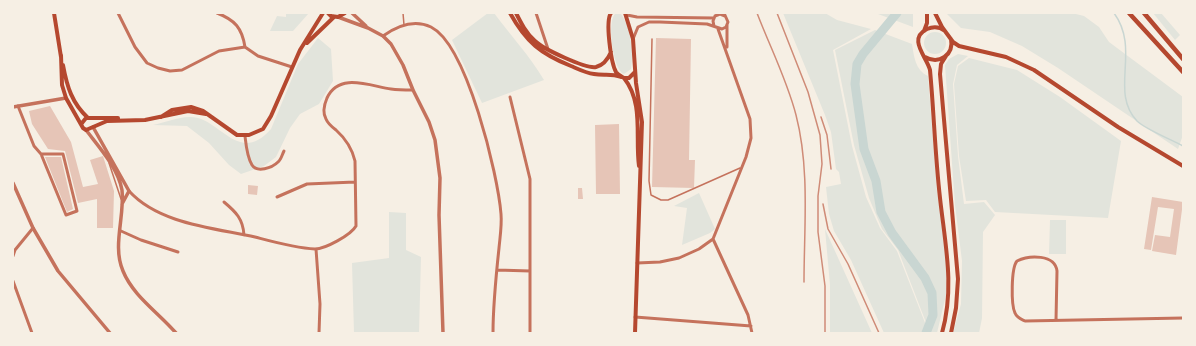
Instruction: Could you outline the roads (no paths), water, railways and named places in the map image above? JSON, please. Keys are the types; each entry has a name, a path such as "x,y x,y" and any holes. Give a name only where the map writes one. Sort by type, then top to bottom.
{"highway":[{"path":"1129,13 1183,72"},
{"path":"1144,13 1183,59"}],"main road":[{"path":"54,13 61,56 70,95 75,104 89,118 93,126"},
{"path":"61,56 62,86 66,98 82,123 83,128 86,130 107,121 135,121 161,117 172,110 183,107 197,108 231,133 245,136 258,132 266,125 300,50 323,13"},
{"path":"328,13 336,17"},
{"path":"300,50 336,17 345,13"},
{"path":"510,13 530,42 545,54 589,73 609,73 622,77 632,76 636,69"},
{"path":"516,13 527,32 536,42 548,49 594,67 603,64 611,52"},
{"path":"928,13 926,26 918,45 928,63 930,72 940,196 949,264 948,307 942,333"},
{"path":"935,13 945,31 956,44 967,49"},
{"path":"609,14 611,52 615,70 630,87 636,106 640,172"},
{"path":"626,14 633,39 636,83 641,114 642,154 640,172 635,333"},
{"path":"922,33 933,27 945,31"},
{"path":"949,35 951,45 949,52 941,64 940,74 958,279 956,308 951,333"},
{"path":"949,52 957,49 967,49 1006,57 1034,70 1118,128 1183,166"},
{"path":"923,55 935,60 946,56"},
{"path":"82,123 84,119 89,118 118,118 135,121"}],"street":[{"path":"118,13 135,48 147,63 170,71 182,70 219,51 245,48 258,56 292,67"},
{"path":"217,13 229,19 238,26 242,34 245,48"},
{"path":"352,13 368,28"},
{"path":"536,13 548,49"},
{"path":"626,14 636,17 724,14 728,20 728,49 732,67"},
{"path":"714,26 716,15"},
{"path":"336,17 368,28 383,36 391,44 404,65 413,90 429,122 435,140 438,162 443,333"},
{"path":"633,39 638,27 649,22 700,23 714,26 718,29 748,109 751,129 750,146 713,239 699,249 679,258 660,262 637,263"},
{"path":"383,36 393,29 404,25 421,24 431,27 439,32 450,46 467,80 493,163 501,216 493,333"},
{"path":"718,29 723,29 727,24"},
{"path":"536,42 543,38 544,34"},
{"path":"93,126 129,191 147,205 165,214 192,224 316,249 339,240 353,231 356,226 354,182 355,161 350,145 325,118 324,104 328,95 348,82 359,82 390,89 413,90"},
{"path":"510,97 530,179 530,333"},
{"path":"13,106 66,98"},
{"path":"18,106 34,146 41,154 66,215 77,211 63,154 41,154"},
{"path":"86,130 108,161 120,182 122,194 119,251 120,263 129,282 176,333"},
{"path":"245,136 250,161 252,166 258,169 272,166 279,162 284,151"},
{"path":"277,197 307,184 354,182"},
{"path":"13,184 33,228 58,271 110,333"},
{"path":"122,194 129,191"},
{"path":"122,205 129,191"},
{"path":"224,202 240,217 244,225 244,235"},
{"path":"13,256 15,250 33,228"},
{"path":"121,231 141,240 178,252"},
{"path":"713,239 751,326 752,333"},
{"path":"316,249 320,304 319,333"},
{"path":"1056,320 1057,271 1055,264 1047,258 1026,258 1017,261 1013,270 1014,307 1017,316 1025,320 1056,320 1183,318"},
{"path":"497,270 530,271"},
{"path":"13,281 32,333"},
{"path":"635,317 751,326"}],"lane":[{"path":"403,13 404,25"},
{"path":"652,40 649,181 651,194 661,200 673,198 742,168"},
{"path":"108,161 121,200"}],"waterway":[{"path":"897,13 863,54 857,64 855,84 864,149 876,181 881,212 892,233 925,278 932,293 933,315 926,333"},
{"path":"1114,13 1122,27 1125,41 1125,97 1129,109 1137,121 1141,124 1183,146"}],"railway":[{"path":"757,13 788,89 800,135 805,177 804,282"},
{"path":"777,13 808,92 820,135 822,164 818,196 818,232 825,286 825,333"},
{"path":"821,117 827,135 831,169"},
{"path":"823,204 828,229 848,264 879,333"}]}
